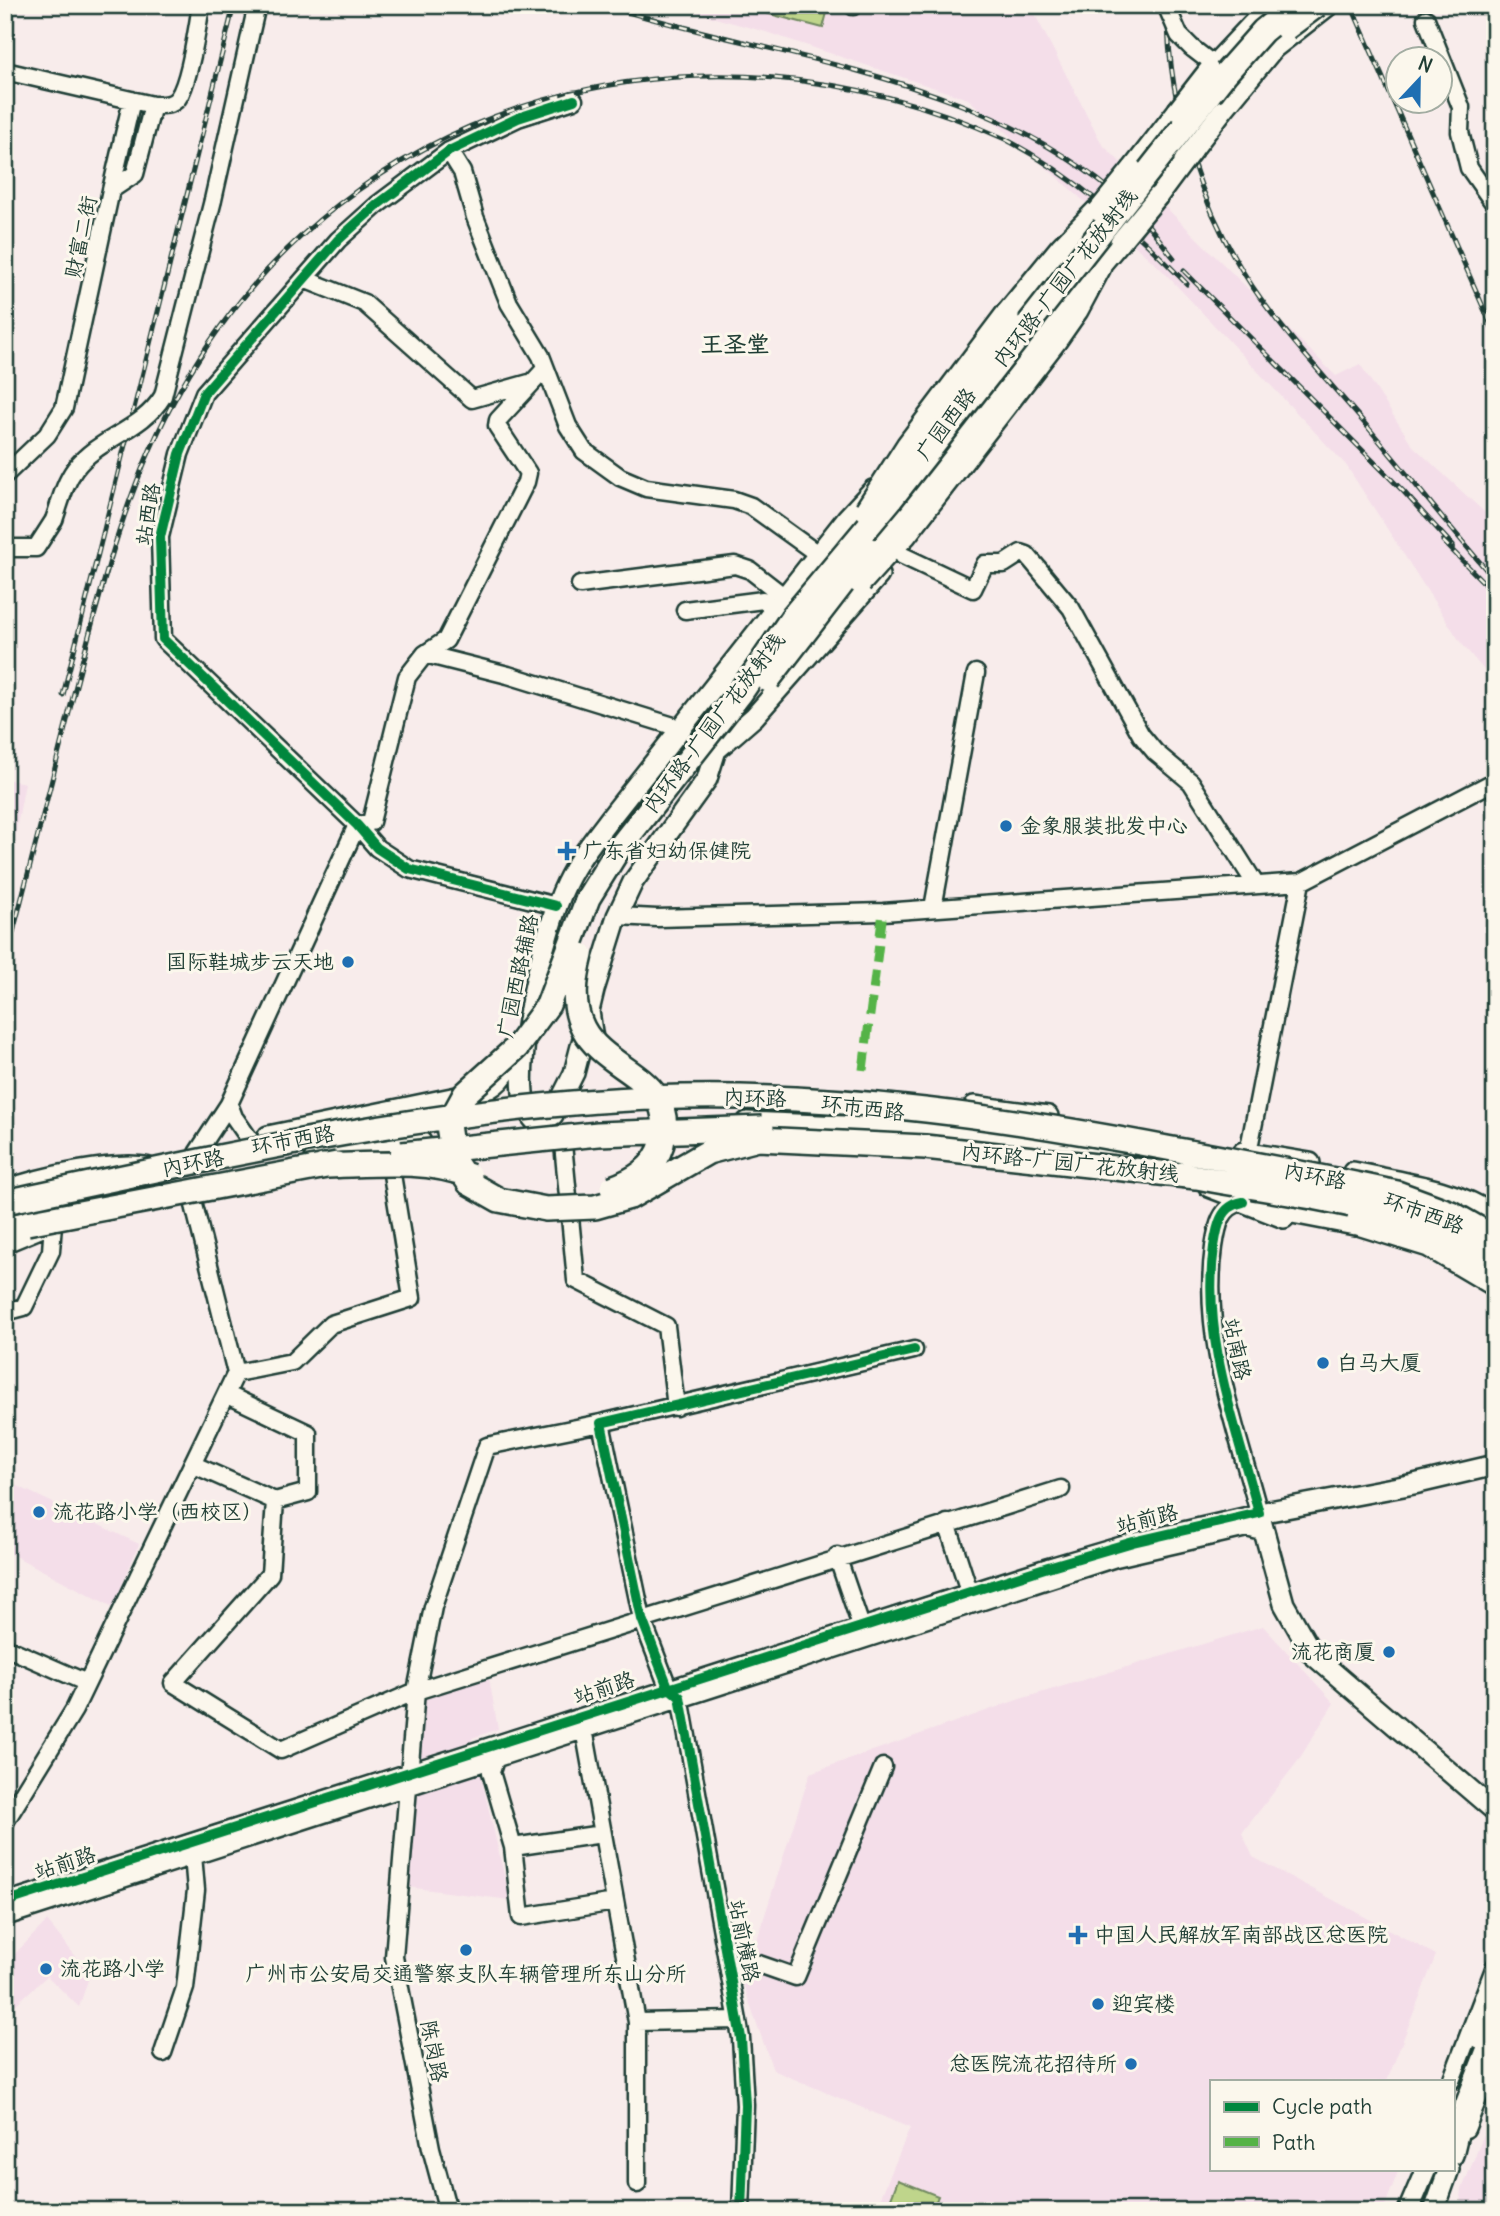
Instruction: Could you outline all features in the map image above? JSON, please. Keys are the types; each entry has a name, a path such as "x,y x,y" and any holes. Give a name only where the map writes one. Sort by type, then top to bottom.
{"highway":[{"name":"内环路-广园广花放射线","path":"1203,1182 925,1147 776,1139 724,1146 708,1152 630,1197 576,1210 531,1208 510,1204 476,1189 453,1159 448,1125 456,1107 476,1082 512,1052 537,1024 555,993 582,913 608,864 740,694 785,608 824,564 891,499 1225,74 1263,31 1295,5"},
{"name":"内环路-广园广花放射线","path":"573,1196 609,1189 638,1177 656,1157 664,1128 663,1112 655,1093 600,1049 579,1019 575,985 586,940 601,902 622,867 1231,86 1268,44 1317,5"},
{"path":"824,564 902,454 1007,315 1062,248 1098,211"},
{"path":"754,698 905,534 1030,374 1076,310 1099,267"},
{"path":"144,1173 448,1103 481,1090 507,1075 535,1037 565,926 597,862 718,700 764,644 785,608"},
{"name":"内环路","path":"7,1196 433,1120 556,1129 723,1097 869,1105 1007,1119 1397,1193 1487,1225"},
{"path":"556,1129 722,1108 993,1133 1148,1166 1289,1182"},
{"name":"内环路","path":"5,1228 323,1166 526,1139 688,1128 770,1128 994,1143 1099,1158 1203,1182 1396,1216 1439,1230 1492,1261"},
{"name":"内环路","path":"323,1166 435,1167 525,1194 573,1196"},
{"path":"1272,1207 1354,1223 1429,1245 1495,1284"}],"main road":[{"name":"广园西路","path":"710,709 917,455 1071,254 1098,211 1211,67 1270,5"},
{"name":"广园西路","path":"716,750 889,534 1052,323 1121,242 1274,48 1329,5"},
{"path":"556,1129 575,1073 589,1011 617,916 633,882 707,779 716,750 754,717 899,554 1062,345 1085,306 1099,267"},
{"path":"824,564 870,492 917,455"},
{"path":"873,582 889,534"},
{"path":"710,709 785,608"},
{"name":"广园西路辅路","path":"556,1129 526,1106 523,1083 531,1003 556,906 573,871 593,840 683,729 710,709"},
{"path":"144,1173 197,1153 257,1145 481,1092 494,1086 509,1068 531,1003"},
{"path":"589,1011 598,1059 616,1074 667,1087 821,1091 1006,1109 1420,1186 1487,1225"},
{"path":"819,1111 821,1091"},
{"name":"环市西路","path":"556,1129 678,1108 819,1111 1019,1130 1119,1146 1408,1205 1487,1225"},
{"path":"370,1117 419,1136"},
{"path":"338,1144 370,1117"},
{"name":"环市西路","path":"7,1196 61,1196 257,1145 338,1144 419,1136 709,1122 796,1123 908,1144 1148,1166 1203,1182 1389,1222 1492,1261"},
{"path":"794,1143 796,1123"},
{"path":"5,1234 556,1129 690,1139 908,1144"},
{"name":"环市西路","path":"5,1219 419,1136"},
{"path":"1203,1182 1270,1215 1492,1261 1487,1225"},
{"path":"1243,1202 1272,1207"},
{"path":"1464,1251 1487,1225"},
{"name":"站前路","path":"1259,1513 1495,1467"},
{"name":"站南路","path":"1259,1513 1284,1604 1313,1655 1495,1811"},
{"path":"1454,2100 1495,1997"},
{"path":"1454,2151 1465,2105 1495,2027"},
{"path":"1408,2211 1426,2170"},
{"path":"1434,2211 1450,2170"}],"street":[{"path":"5,71 153,105 169,105 179,97 194,44 201,5"},
{"path":"5,548 31,549 41,544 76,468 98,448 147,417 163,396 175,359 257,5"},
{"path":"1166,5 1178,35 1211,67"},
{"path":"1426,19 1461,107 1460,132 1469,168 1495,205"},
{"path":"111,190 132,100"},
{"name":"站西路","path":"556,906 410,869 377,848 357,825 163,639 160,537 181,451 204,393 338,240 377,205 450,151 518,117 574,100"},
{"name":"财富二街","path":"5,475 37,447 64,408 111,190 135,174 153,105"},
{"path":"450,151 462,172 475,217 509,303 541,356 568,426 584,451 600,465 646,488 734,500 751,506 824,564"},
{"path":"304,279 364,303 472,399 529,383"},
{"path":"197,1153 229,1104 357,825 371,821 408,677 425,654 446,640 526,482 528,473 497,426 498,419 545,369"},
{"path":"5,539 24,548"},
{"path":"899,554 973,589 985,564 1004,564 1021,553 1027,555 1071,608 1141,735 1155,752 1191,782 1256,885"},
{"path":"580,585 735,565 750,570 785,608"},
{"path":"685,610 763,600 785,608"},
{"path":"425,654 508,675 683,729"},
{"path":"933,908 975,673"},
{"path":"617,916 766,916 933,908 1301,882 1495,781"},
{"path":"1248,1153 1301,882"},
{"path":"229,1104 234,1117 257,1145"},
{"path":"556,1129 576,1280 666,1326 676,1407"},
{"path":"236,1373 292,1362 331,1324 412,1298 390,1162"},
{"path":"5,1822 74,1710 236,1373 192,1197"},
{"name":"站南路","path":"1243,1202 1227,1208 1217,1227 1209,1301 1213,1341 1259,1513"},
{"path":"5,1244 53,1224 51,1251 24,1307 5,1312"},
{"path":"601,1423 914,1350"},
{"path":"192,1464 275,1501 308,1492 307,1433 226,1394"},
{"name":"站前横路","path":"601,1423 642,1619 674,1692 730,1969 738,2020 745,2105 741,2211"},
{"name":"陈岗路","path":"448,2211 431,2148 394,1957 416,1691 433,1607 487,1446 601,1423"},
{"path":"275,1501 270,1574 173,1683 281,1750 416,1691 837,1556 1061,1489"},
{"name":"站前路","path":"494,1750 584,1729 674,1692 860,1626 970,1591 1133,1542 1259,1513"},
{"path":"947,1523 970,1591"},
{"name":"站前路","path":"5,1902 408,1778 674,1692 1116,1558 1247,1528 1266,1533"},
{"path":"837,1556 860,1626"},
{"path":"5,1647 87,1683"},
{"path":"584,1729 637,2022 637,2184"},
{"path":"494,1750 491,1772 513,1847 521,1917 615,1902"},
{"path":"730,1969 750,1961 796,1977 883,1767"},
{"name":"站前路","path":"5,1917 193,1855 408,1778"},
{"path":"513,1847 603,1834"},
{"path":"163,2053 185,1988 197,1890 193,1855"},
{"path":"1451,2080 1494,1970"},
{"path":"637,2022 738,2020"},
{"path":"1454,2160 1495,2056"}],"shaded area":[{"path":"668,5 1030,5 1102,144 1336,376 1360,364 1413,446 1495,522 1495,683 1461,643 1346,465 1160,268 968,99 766,32"},
{"path":"5,779 25,783 5,889"},
{"name":"流花路小学（西校区）","path":"5,1480 139,1544 113,1607 5,1551"},
{"name":"中国人民解放军南部战区总医院","path":"1263,1626 1334,1703 1298,1761 1242,1833 1253,1857 1436,1955 1387,2080 1210,2080 1210,2170 1399,2170 1383,2211 875,2211 910,2128 773,2070 743,1984 810,1773 1020,1699"},
{"path":"488,1672 498,1729 472,1738 510,1900 407,1887 419,1694"},
{"name":"流花路小学","path":"47,1921 90,1974 79,2007 47,1976 5,2014 5,1964"},
{"path":"1495,2107 1495,2211 1460,2211 1462,2189"}],"green space":[{"path":"748,5 829,5 823,28 747,8"},
{"path":"898,2180 938,2196 932,2211 886,2211"}],"railway":[{"path":"63,695 234,5"},
{"path":"604,5 888,80 956,103 1022,132 1084,170 1141,217 1174,258"},
{"path":"1168,5 1169,43 1181,121 1206,197 1240,267 1261,299 1312,364 1495,580"},
{"path":"1351,5 1495,334"},
{"path":"5,964 105,575 145,461 162,424 181,388 252,287 338,205 435,143 542,101 655,79 772,78 889,98 1005,139 1031,154 1102,204 1187,284"},
{"path":"1184,271 1403,491 1453,546"},
{"path":"1443,541 1495,594"}],"marked path":[{"path":"863,1070 883,912"}],"cycle path":[{"path":"556,906 409,869 377,848 357,825 163,639 160,537 180,454 204,393 338,240 377,205 449,151 518,118 574,100"},
{"path":"5,1902 1048,1567 1133,1542 1259,1513 1223,1382 1212,1315 1211,1281 1218,1225 1229,1208 1243,1202"},
{"path":"741,2211 745,2105 741,2038 680,1697 668,1687 642,1619 601,1423 914,1350"}],"place":[{"name":"金象服装批发中心","path":"1006,826"},
{"name":"广东省妇幼保健院","path":"567,851"},
{"name":"国际鞋城步云天地","path":"348,962"},
{"name":"白马大厦","path":"1323,1363"},
{"name":"流花路小学（西校区）","path":"39,1512"},
{"name":"流花商厦","path":"1389,1652"},
{"name":"中国人民解放军南部战区总医院","path":"1078,1935"},
{"name":"广州市公安局交通警察支队车辆管理所东山分所","path":"466,1950"},
{"name":"流花路小学","path":"46,1969"},
{"name":"迎宾楼","path":"1098,2004"},
{"name":"总医院流花招待所","path":"1131,2064"}],"district":[{"name":"王圣堂","path":"735,344"}]}
